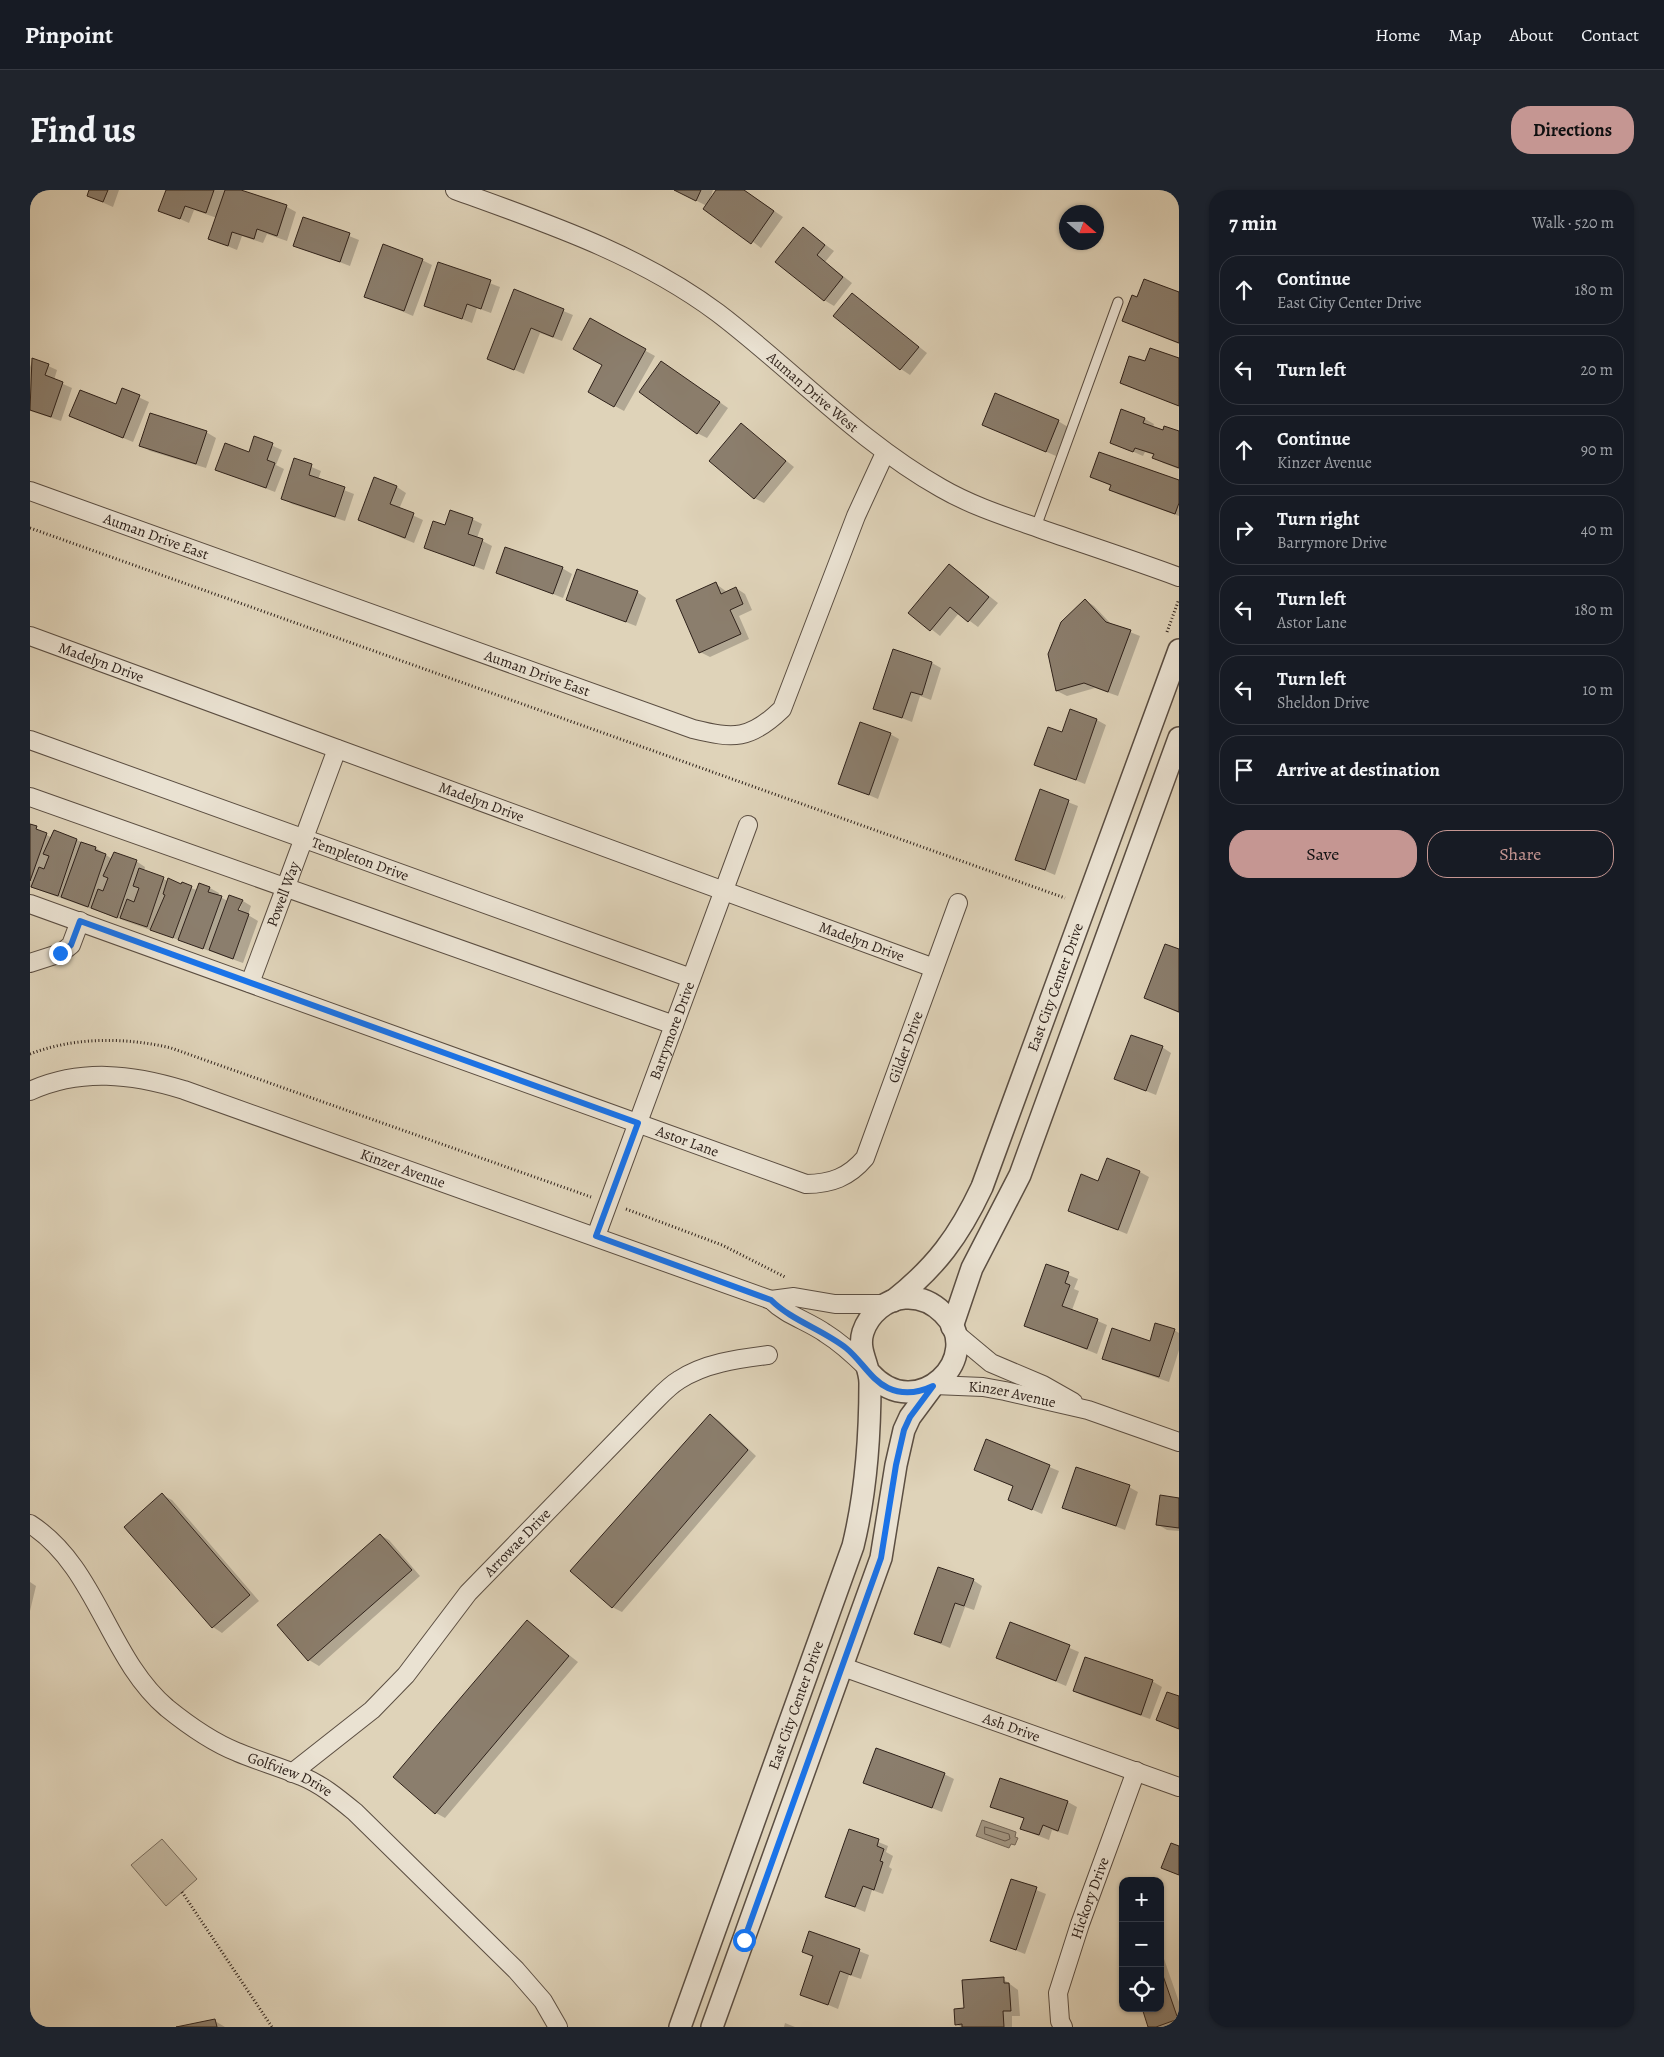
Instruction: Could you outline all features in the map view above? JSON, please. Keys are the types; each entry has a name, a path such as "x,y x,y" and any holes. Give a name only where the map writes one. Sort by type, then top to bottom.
{"street":[{"name":"Auman Drive West","path":"455,190 550,224 609,249 674,283 718,314 886,454 941,488 969,502 1179,577"},
{"name":"Auman Drive East","path":"30,491 693,729 723,736 742,734 764,726 782,710 856,516 886,454"},
{"name":"Madelyn Drive","path":"30,636 934,968"},
{"name":"East City Center Drive","path":"889,1302 924,1276 940,1258 968,1216 982,1187 1179,650"},
{"name":"East City Center Drive","path":"953,1330 972,1268 1020,1174 1174,769 1179,738"},
{"name":"Templeton Drive","path":"30,740 692,978"},
{"name":"Powell Way","path":"250,983 337,749"},
{"path":"30,797 286,886 674,1025"},
{"name":"Barrymore Drive","path":"596,1236 748,826"},
{"name":"Gilder Drive","path":"838,1179 854,1170 865,1158 958,903"},
{"name":"Astor Lane","path":"30,904 806,1184 824,1184 838,1179"},
{"path":"30,963 60,953 71,945 80,921"},
{"name":"Kinzer Avenue","path":"30,1091 62,1079 87,1075 132,1076 159,1082 230,1105 771,1300 778,1306 824,1332 847,1349 868,1370"},
{"name":"Kinzer Avenue","path":"771,1300 794,1297 835,1304 889,1302"},
{"path":"917,1298 928,1302 946,1316 953,1330 956,1348 953,1363 945,1376 933,1386 922,1391 898,1392 882,1385 868,1370 861,1345 863,1333 876,1312 889,1302 917,1298"},
{"name":"Kinzer Avenue","path":"953,1330 991,1362 1043,1386 1088,1410"},
{"name":"Arrowae Drive","path":"292,1773 372,1710 406,1675 468,1593 646,1410 678,1380 706,1367 729,1360 768,1354"},
{"name":"East City Center Drive","path":"680,2027 847,1567 860,1516 867,1458 868,1370"},
{"name":"East City Center Drive","path":"712,2027 881,1558 896,1465 904,1430 910,1417 933,1386"},
{"name":"Kinzer Avenue","path":"933,1386 994,1389 1088,1410 1179,1442"},
{"name":"Golfview Drive","path":"30,1524 43,1532 71,1563 101,1610 127,1658 166,1707 204,1735 236,1752 292,1773 330,1792 355,1812 516,1970 543,2001 558,2027"},
{"name":"Ash Drive","path":"843,1667 1179,1787"},
{"name":"Hickory Drive","path":"1063,2027 1060,2021 1058,1993 1080,1924 1136,1771"}],"lane":[{"path":"1036,527 1118,302"}],"path":[{"path":"30,528 1070,900"},
{"path":"30,1054 58,1046 105,1040 136,1041 170,1048 722,1245 790,1279"},
{"path":"182,1892 272,2027"}],"shaded area":[{"path":"162,1839 197,1879 166,1906 131,1865"}],"water":[{"path":"982,1820 1016,1832 1015,1837 1018,1838 1015,1845 1011,1844 1009,1848 976,1836"}],"building":[{"path":"89,190 108,190 103,202 87,196"},
{"path":"166,190 214,190 206,213 185,206 180,219 158,211"},
{"path":"225,190 241,190 287,205 277,236 257,229 254,239 232,232 228,246 208,239"},
{"path":"674,190 701,190 696,201"},
{"path":"716,190 744,190 774,211 751,244 703,209"},
{"path":"303,217 350,233 340,262 293,246"},
{"path":"803,227 825,245 817,255 843,277 824,301 775,262"},
{"path":"383,244 423,259 404,311 364,297"},
{"path":"438,262 491,280 481,309 467,304 462,319 424,306"},
{"path":"1144,279 1179,292 1179,343 1122,321 1132,295 1137,297"},
{"path":"514,289 564,309 553,337 531,328 514,370 487,359"},
{"path":"852,293 919,347 900,370 833,316"},
{"path":"590,318 646,349 614,407 588,392 602,365 573,349"},
{"path":"1150,348 1179,358 1179,406 1120,383 1129,356 1145,361"},
{"path":"32,358 49,364 45,375 63,382 51,417 30,410"},
{"path":"661,361 720,402 697,434 639,392"},
{"path":"122,388 140,395 123,438 69,416 80,390 116,404"},
{"path":"995,393 1059,420 1046,452 982,425"},
{"path":"1121,409 1145,418 1143,423 1163,430 1164,426 1179,431 1179,468 1152,458 1154,454 1135,448 1133,452 1110,443"},
{"path":"150,413 207,431 196,464 139,446"},
{"path":"741,423 786,461 754,499 709,461"},
{"path":"254,436 273,443 267,460 275,463 266,488 215,470 225,443 249,452"},
{"path":"1099,452 1179,480 1179,503 1175,514 1109,490 1111,485 1090,477"},
{"path":"294,458 312,464 309,475 345,487 335,517 281,499"},
{"path":"374,477 397,486 390,504 414,513 405,538 358,520"},
{"path":"450,510 473,518 468,534 483,539 474,566 424,548 433,521 445,525"},
{"path":"505,547 563,567 553,594 496,573"},
{"path":"949,564 989,597 968,622 950,607 930,631 908,613"},
{"path":"577,569 638,591 626,622 566,600"},
{"path":"716,582 721,594 736,587 743,604 730,610 741,634 699,653 676,600"},
{"path":"1085,599 1106,622 1131,630 1108,692 1084,683 1056,691 1048,654 1061,622"},
{"path":"893,649 932,662 922,695 911,692 902,718 873,709"},
{"path":"1070,709 1097,719 1076,780 1034,765 1048,727 1062,732"},
{"path":"860,722 891,733 869,795 838,784"},
{"path":"1040,789 1069,800 1045,870 1015,860"},
{"path":"30,824 37,826 36,829 47,833 30,881"},
{"path":"54,830 77,839 58,896 31,887 39,867 44,869 49,856 43,854"},
{"path":"81,842 96,847 95,850 106,854 88,907 61,897"},
{"path":"114,852 137,860 117,918 91,908 98,889 103,891 108,878 103,876"},
{"path":"139,868 164,877 147,927 120,918 127,899 134,902 139,888 133,886"},
{"path":"168,878 181,884 182,882 192,886 173,938 150,930 165,895 163,894"},
{"path":"199,883 210,887 208,892 222,896 203,949 178,940"},
{"path":"229,895 243,900 238,910 249,914 233,959 209,950"},
{"path":"1165,944 1179,949 1179,1012 1144,998"},
{"path":"1131,1035 1163,1046 1146,1091 1114,1079"},
{"path":"1107,1158 1140,1171 1118,1230 1068,1211 1081,1174 1098,1181"},
{"path":"1046,1264 1069,1272 1065,1283 1070,1285 1062,1306 1098,1319 1087,1349 1024,1326"},
{"path":"1155,1323 1175,1329 1159,1377 1102,1359 1112,1328 1150,1341"},
{"path":"710,1414 748,1450 612,1608 570,1571"},
{"path":"986,1439 1050,1465 1032,1510 1008,1500 1013,1486 974,1470"},
{"path":"1076,1467 1130,1485 1116,1526 1062,1508"},
{"path":"162,1493 250,1595 212,1628 124,1527"},
{"path":"1160,1495 1179,1498 1179,1528 1156,1525"},
{"path":"380,1534 412,1570 308,1661 277,1625"},
{"path":"938,1567 974,1579 964,1606 955,1603 941,1643 914,1634"},
{"path":"527,1620 569,1656 435,1814 393,1777"},
{"path":"1010,1622 1070,1645 1056,1681 996,1658"},
{"path":"1085,1657 1153,1680 1141,1715 1073,1691"},
{"path":"1167,1692 1179,1696 1179,1729 1156,1720"},
{"path":"876,1748 945,1773 932,1808 863,1783"},
{"path":"1000,1778 1068,1801 1058,1831 1043,1825 1039,1835 1020,1829 1024,1818 990,1807"},
{"path":"849,1829 879,1839 877,1846 884,1849 880,1861 883,1862 874,1890 863,1886 855,1907 825,1897"},
{"path":"1171,1843 1179,1846 1179,1875 1161,1868"},
{"path":"1011,1879 1037,1887 1016,1950 990,1941"},
{"path":"809,1931 860,1949 851,1975 840,1971 828,2005 800,1995 813,1956 802,1952"},
{"path":"1004,1977 1004,1983 1009,1983 1011,2011 1003,2011 1004,2027 962,2027 962,2024 955,2025 954,2009 964,2008 962,1980"},
{"path":"1164,1979 1178,2019 1156,2027 1148,2027 1143,2012 1164,2012"},
{"path":"215,2019 217,2027 176,2027"}],"route":[{"path":"60,953 71,945 80,921 638,1123 596,1236 771,1300 778,1306 824,1332 847,1349 878,1381 888,1388 898,1392 910,1393 922,1391 933,1386 905,1426 896,1465 887,1533 881,1558 744,1940"}]}
